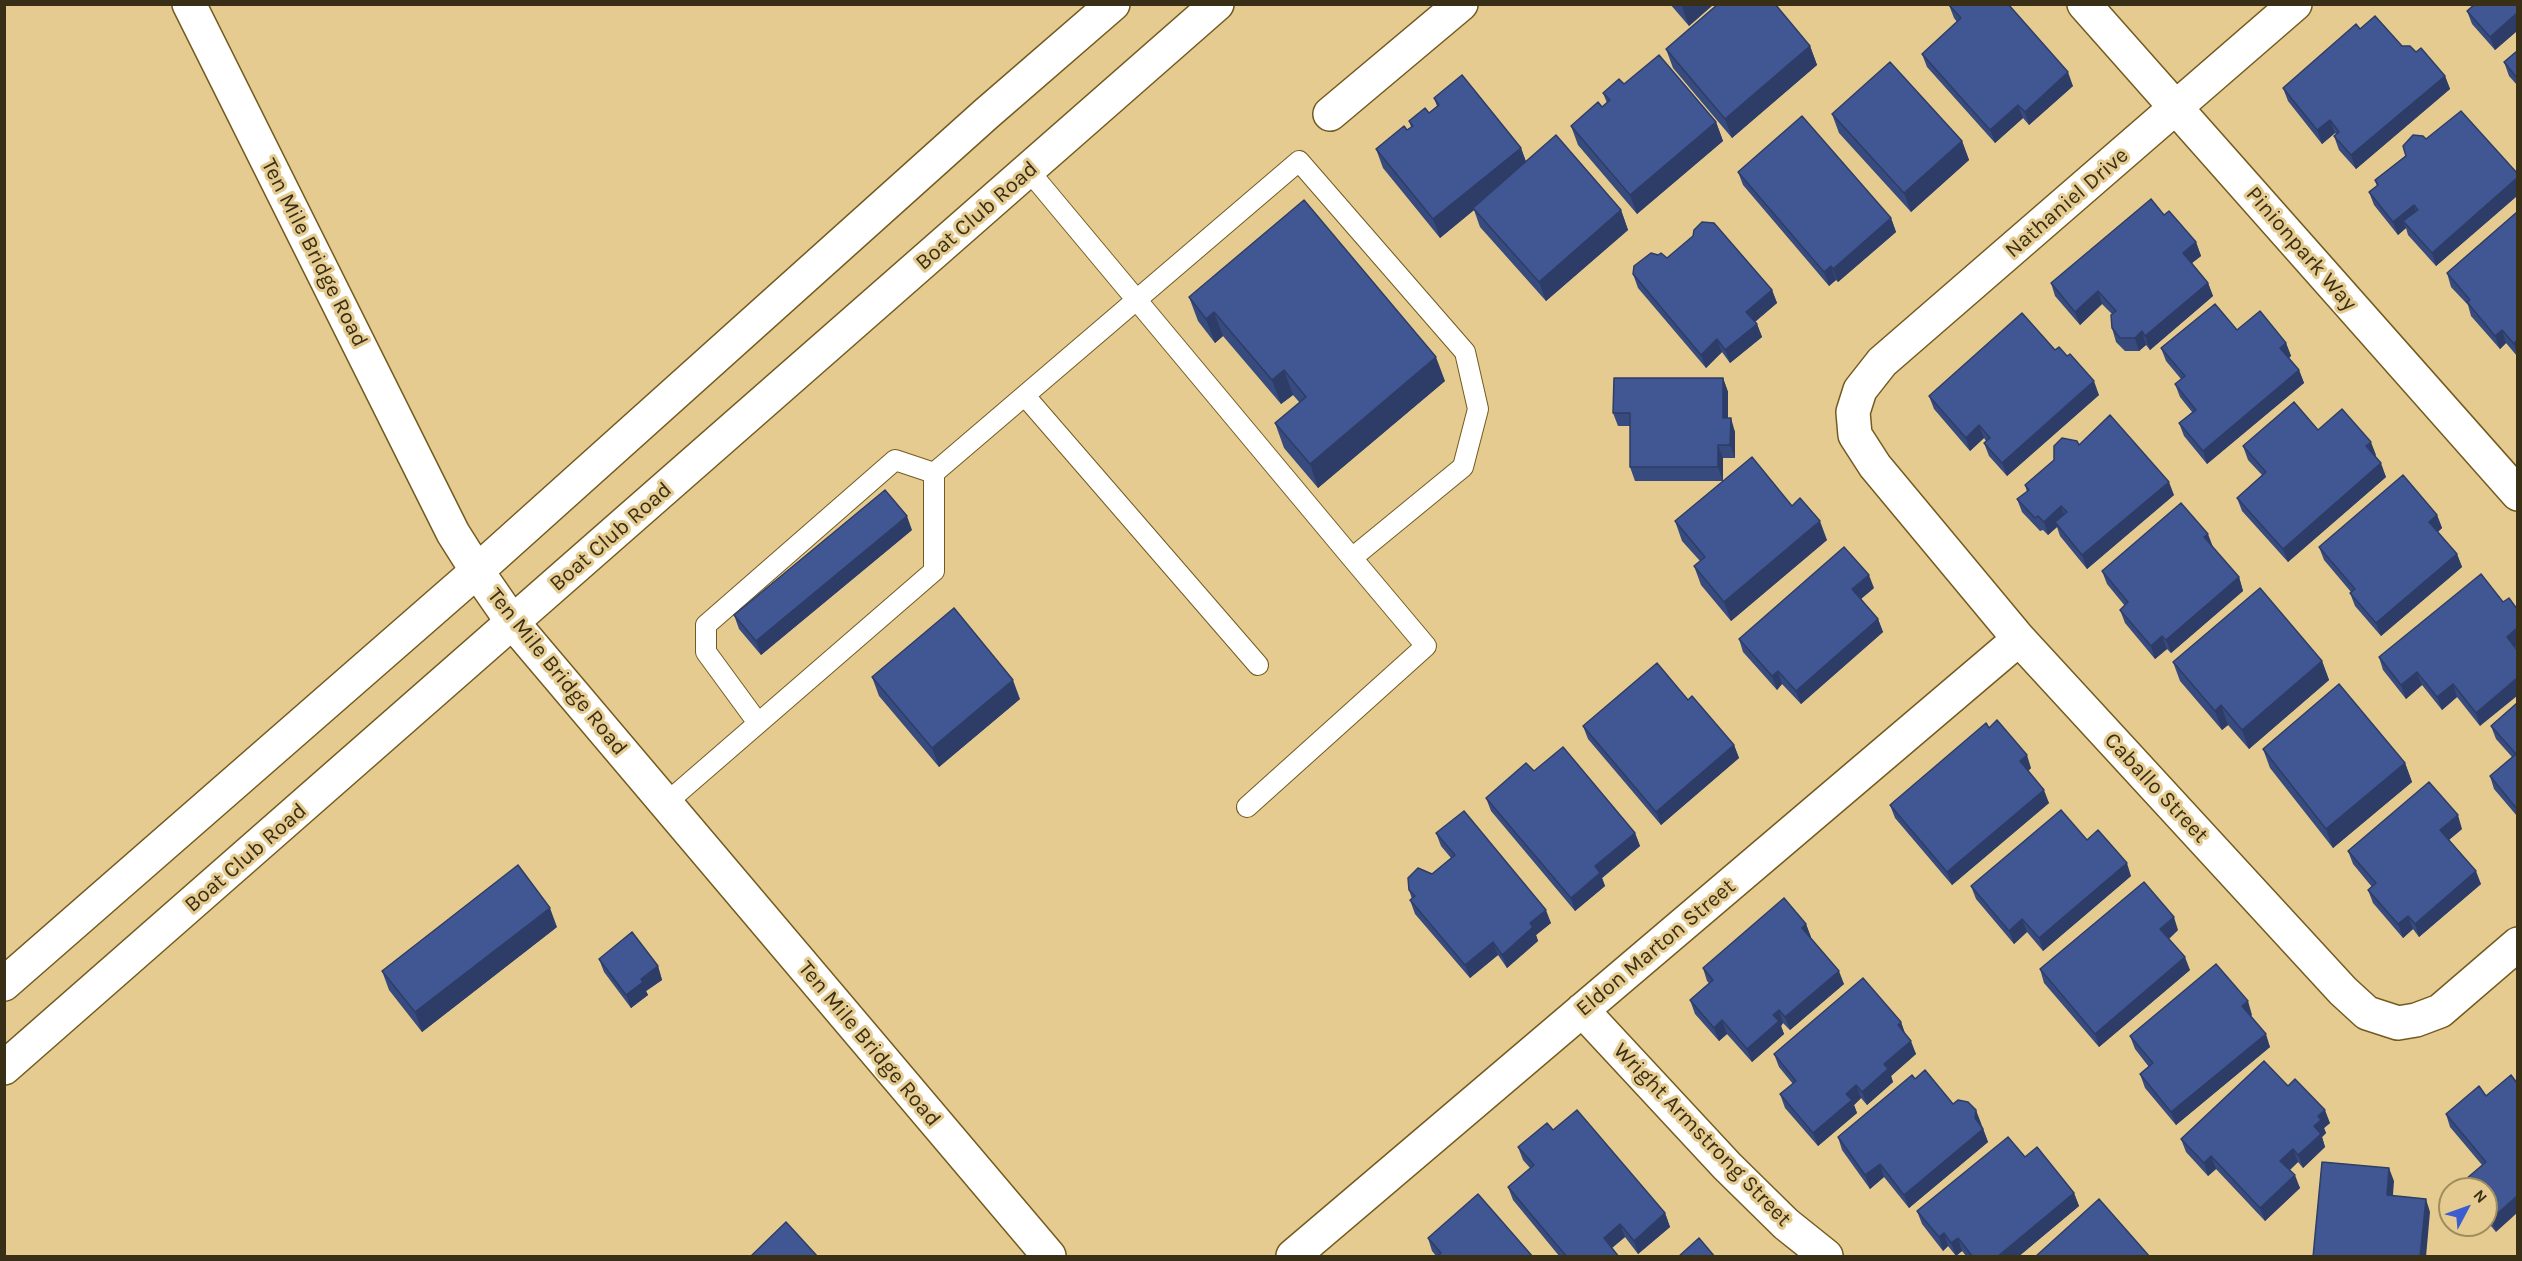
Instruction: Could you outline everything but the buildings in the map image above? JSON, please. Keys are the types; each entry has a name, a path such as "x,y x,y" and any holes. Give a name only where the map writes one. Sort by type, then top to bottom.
{"street":[{"name":"Ten Mile Bridge Road","path":"189,4 448,522 477,571 513,623 1049,1257"},
{"path":"4,984 477,571 986,114 1113,4"},
{"name":"Boat Club Road","path":"4,1068 1217,4"},
{"path":"1330,114 1461,4"},
{"name":"Pinionpark Way","path":"2084,4 2517,494"},
{"name":"Nathaniel Drive","path":"1853,412 1860,390 1881,362 2295,4"},
{"name":"Caballo Street","path":"1853,412 1855,435 1875,465 2019,639 2343,991 2367,1013 2398,1023 2416,1020 2440,1011 2517,944"},
{"name":"Eldon Marton Street","path":"1293,1257 2019,639"},
{"name":"Wright Armstrong Street","path":"1582,1010 1727,1166 1786,1224 1826,1257"}],"lane":[{"path":"665,804 934,571 934,473 1299,161 1465,352 1478,409 1463,467 1352,558"},
{"path":"1029,171 1136,302 1426,646 1247,807"},
{"path":"1025,396 1258,665"},
{"path":"758,723 706,652 706,625 895,460 934,473"}]}
